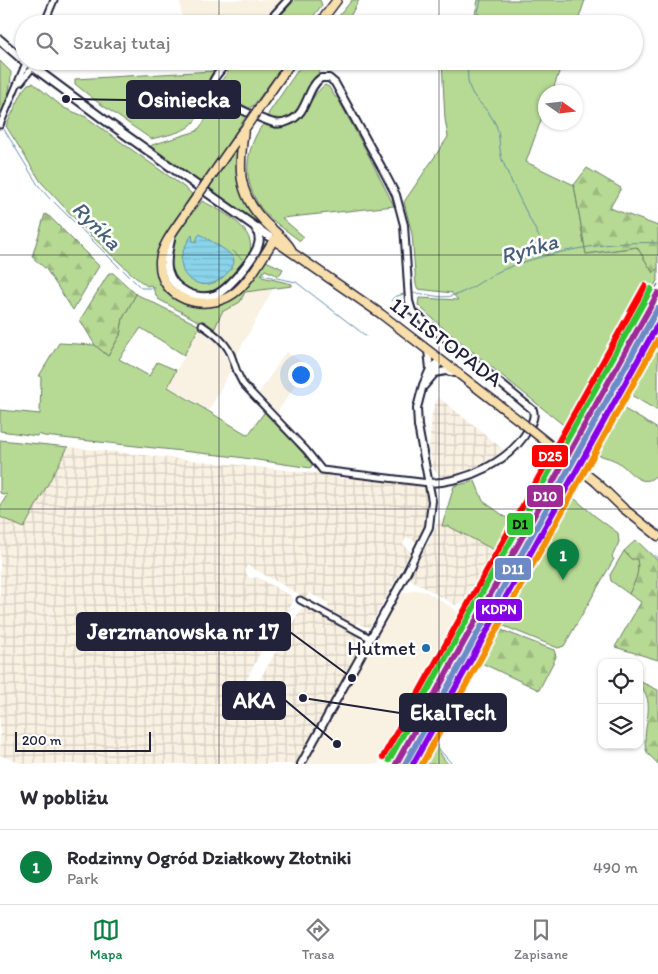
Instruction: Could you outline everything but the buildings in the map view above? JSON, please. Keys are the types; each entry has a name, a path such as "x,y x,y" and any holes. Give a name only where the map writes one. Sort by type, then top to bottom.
{"main road":[{"path":"326,15 337,0"},
{"name":"11 LISTOPADA","path":"0,40 15,53"},
{"name":"11 LISTOPADA","path":"37,70 204,187 255,227 381,314 520,420 658,536"},
{"path":"274,240 238,290 220,301 200,304 190,301 170,289 163,278 160,261 166,243 204,187 239,142 244,130 286,70"},
{"path":"239,142 244,192 262,220 285,239 292,252"},
{"path":"171,235 168,254 168,269 171,278 178,287 190,294 209,297 220,293 228,287 255,251 259,240 255,227"}],"street":[{"path":"48,15 54,0"},
{"path":"274,15 288,0"},
{"path":"0,126 24,70"},
{"path":"202,325 220,338 227,347 239,378 244,385 306,450 322,470 429,483 466,476 487,466 520,443 533,420 534,414 531,407 415,314 410,307 404,225 396,195 335,83 329,78 321,78 316,83 302,110 296,117 284,122 273,122 237,107 214,94 213,82 221,70"},
{"path":"428,350 433,371"},
{"path":"301,764 427,534 432,515 432,501 417,415 418,402 423,386 440,360"},
{"path":"433,371 457,373"},
{"path":"300,600 370,638"}],"shaded area":[{"path":"180,0 282,0 267,15 181,15"},
{"path":"273,289 235,358 225,340 219,334 193,318 219,314 231,308 240,302 245,292"},
{"path":"199,329 218,343 232,368 209,410 168,386"},
{"path":"286,352 309,366 277,412 259,393"},
{"path":"438,397 504,450 490,460 469,470 462,470 457,475 441,477 433,469 429,450 432,412"},
{"path":"68,447 333,475 336,478 345,479 348,477 425,485 427,506 425,525 417,542 406,537 403,544 411,552 369,628 357,623 355,626 327,608 329,603 309,593 306,598 247,565 245,570 248,577 257,577 291,596 293,602 266,650 261,651 246,681 256,686 300,610 304,607 351,631 364,640 296,764 22,764 0,755 0,517 24,528"},
{"path":"439,519 493,550 462,603 455,605 408,578 432,536"},
{"path":"416,590 427,592 456,610 462,616 421,686 419,686 408,708 405,706 386,751 378,764 307,763 400,594"}],"green space":[{"path":"295,0 320,0 322,5 314,15 281,15"},
{"path":"352,0 359,0 351,15 340,15"},
{"path":"478,0 585,0 580,15 475,15"},
{"path":"0,61 11,72 8,95 0,116"},
{"path":"229,70 279,70 254,105 249,108 221,93 219,84"},
{"path":"298,70 320,70 304,101 294,113 282,119 270,117 268,114"},
{"path":"442,70 560,70 554,85 538,85 538,129 526,162 574,185 586,254 637,247 653,273 658,268 658,279 572,432 442,327 418,305 419,298 458,300 452,293 418,289 416,285 412,234 404,202 448,137 445,119"},
{"path":"213,71 213,75 207,83 201,84 196,82 194,89 202,96 202,104 199,113 190,126 176,133 151,139 75,84 75,79"},
{"path":"33,83 64,108 86,117 192,194 167,232 157,254 156,268 159,280 166,290 176,298 200,306 213,306 226,302 243,289 264,261 283,269 279,276 265,270 261,275 262,277 292,284 292,286 245,292 240,302 222,312 214,330 158,299 151,285 147,286 135,277 88,233 41,182 6,126 24,89 28,84"},
{"path":"325,85 337,97 394,206 282,218 304,237 300,241 271,218 257,202 249,182 248,162 253,143 263,124 276,128 287,126 294,122"},
{"path":"221,101 247,115 206,177 199,183 150,147 197,131"},
{"path":"239,144 238,174 241,192 249,209 272,234 209,191 211,185"},
{"path":"587,168 621,188 610,208 658,226 658,268 653,273 637,247 586,254 574,185"},
{"path":"202,201 230,217 243,228 250,241 251,252 227,284 216,291 206,293 189,290 181,285 171,271 169,262 175,238"},
{"path":"45,214 99,266 73,310 46,269 32,257"},
{"path":"109,273 113,273 136,294 123,318 120,335 108,356 95,345 80,320"},
{"path":"136,294 200,326 184,355 141,328 119,359 149,376 157,362 176,370 168,387 248,435 266,410 312,464 311,468 237,457 0,431 0,410 40,414 41,376 39,376 59,343 95,345 108,356 120,335 123,318"},
{"path":"658,318 658,411 619,388"},
{"path":"616,404 658,429 658,473 652,479 647,481 641,480 616,461 589,453"},
{"path":"0,440 68,447 24,528 0,517 0,507 7,495 0,493"},
{"path":"475,481 483,501 514,523 498,552 448,526 442,526 454,486"},
{"path":"567,492 618,533 619,542 612,557 614,559 564,646 558,648 504,626 502,621 537,554 543,535"},
{"path":"636,540 658,561 658,660 615,647 641,602 629,594 637,573 637,559 631,559 624,551"},
{"path":"624,551 631,559 637,558 638,564 637,577 629,594 611,581 610,575"},
{"path":"492,624 504,631 554,650 555,659 539,690 473,659"},
{"path":"643,683 658,690 658,764 646,749 645,733 648,707"},
{"path":"438,716 436,736 438,747 448,764 412,764 425,736"}],"water":[{"path":"200,234 226,250 234,260 232,267 225,275 210,284 198,284 193,281 187,277 181,265 182,253 188,241 192,235 193,241 196,242"}],"waterway":[{"path":"477,15 481,0"},
{"path":"468,70 468,83 471,91 496,125 503,162 548,255"},
{"name":"Ryńka","path":"2,126 38,185 50,199"},
{"name":"Ryńka","path":"54,202 120,268"},
{"name":"Ryńka","path":"413,293 442,297 451,296 464,291 495,273 538,258 599,245 658,243"},
{"name":"Ryńka","path":"233,251 242,259"},
{"name":"Ryńka","path":"123,270 141,288 155,288"},
{"name":"Ryńka","path":"263,274 296,282 366,336"},
{"name":"Ryńka","path":"391,301 394,297 404,294"},
{"path":"653,554 658,559"},
{"path":"417,703 419,695"},
{"path":"438,714 440,720 438,748 452,764"}],"railway":[{"path":"517,540 658,284"},
{"path":"547,508 570,465"},
{"path":"387,764 469,616 505,561"}],"transit line":[{"name":"D25","path":"383,757 645,286"},
{"name":"D1","path":"389,760 651,289"},
{"name":"D10","path":"396,764 658,293"},
{"name":"D11","path":"405,764 658,308"},
{"name":"KDPN","path":"413,764 658,324"},
{"path":"422,764 658,339"}],"place":[{"name":"Osiniecka","path":"66,99"},
{"name":"Rodzinny Ogród Działkowy Złotniki","path":"563,580"},
{"name":"Hutmet","path":"426,648"},
{"name":"Jerzmanowska nr 17","path":"352,678"},
{"name":"EkalTech","path":"303,698"},
{"name":"AKA","path":"337,744"}]}
